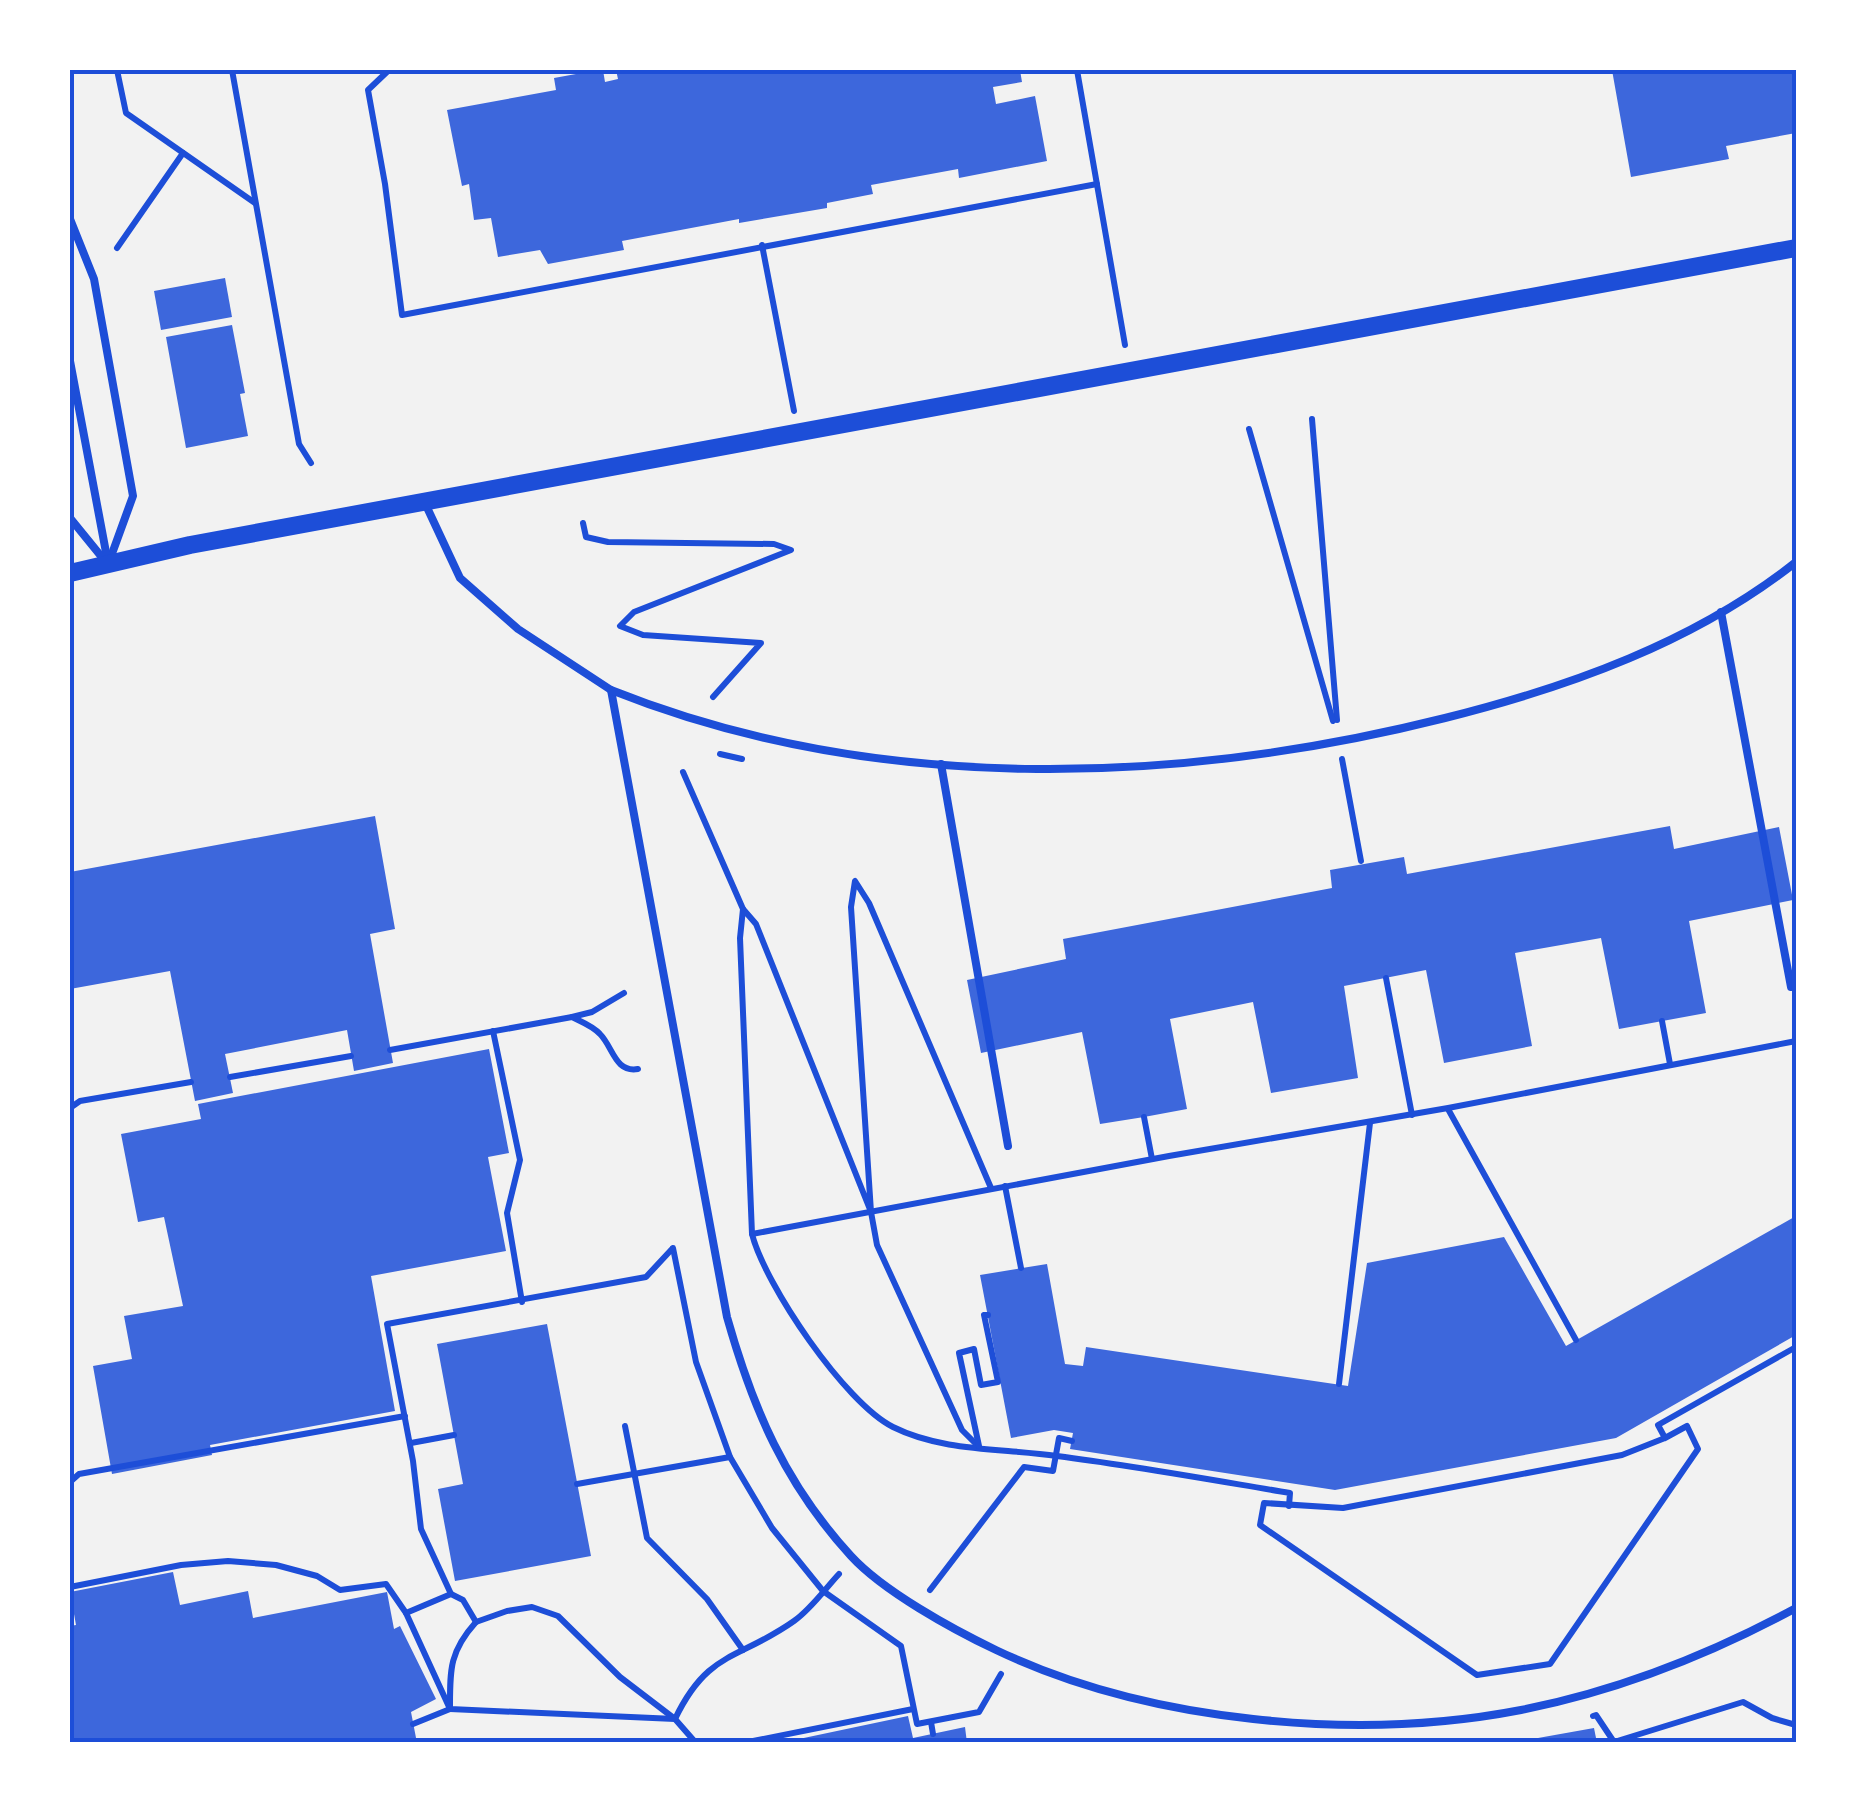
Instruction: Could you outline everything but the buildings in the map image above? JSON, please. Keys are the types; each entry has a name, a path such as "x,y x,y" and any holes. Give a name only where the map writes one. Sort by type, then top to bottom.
{"street":[{"path":"70,573 190,545 1796,248"}],"lane":[{"path":"70,220 94,280 133,496 108,564"},
{"path":"70,361 108,564"},
{"path":"424,501 460,578 518,629 611,690 705,724 772,740 842,753 1004,768 1122,767 1195,761 1339,742 1406,728 1540,692 1608,668 1721,612 1796,562"},
{"path":"70,518 108,564"},
{"path":"1721,612 1791,987"},
{"path":"611,690 727,1317 747,1386 775,1450 853,1559 917,1608 1039,1670 1104,1692 1180,1708 1293,1721 1379,1723 1518,1710 1590,1693 1703,1654 1796,1608"},
{"path":"940,764 1008,1146"}],"path":[{"path":"118,70 126,113 256,204"},
{"path":"232,70 299,444 311,463"},
{"path":"389,70 368,90 402,315 1097,184"},
{"path":"1077,70 1129,371"},
{"path":"117,248 183,153"},
{"path":"762,245 798,432"},
{"path":"1312,419 1339,742"},
{"path":"1250,429 1339,742"},
{"path":"583,523 586,537 608,542 774,544 792,550 634,612 620,626 643,635 761,644 714,697"},
{"path":"720,754 742,759"},
{"path":"683,772 743,909 756,924 871,1212"},
{"path":"1347,783 1361,861"},
{"path":"979,1447 962,1430 877,1245 871,1212 851,908 855,882 869,903 991,1188"},
{"path":"743,909 740,938 752,1234 758,1257 798,1323 866,1408 888,1425 913,1436 1290,1492 1288,1506"},
{"path":"1386,978 1412,1115"},
{"path":"390,1050 572,1017 592,1012 624,993"},
{"path":"572,1017 597,1030 622,1067 638,1069"},
{"path":"1662,1021 1670,1064"},
{"path":"493,1031 520,1160 506,1213 522,1302"},
{"path":"752,1234 1412,1115 1796,1040"},
{"path":"230,1076 351,1056"},
{"path":"70,1108 80,1101 191,1082"},
{"path":"1448,1108 1576,1340"},
{"path":"1144,1117 1152,1159"},
{"path":"1339,1384 1370,1122"},
{"path":"1005,1186 1021,1268"},
{"path":"476,1622 464,1600 451,1594 421,1529 410,1443 387,1324 646,1277 673,1248 696,1362 730,1456 772,1528 823,1591 901,1646 916,1724 980,1712 1008,1656"},
{"path":"979,1447 959,1352 974,1350 981,1386 998,1382 984,1316 988,1315"},
{"path":"1664,1438 1658,1425 1796,1347"},
{"path":"70,1482 79,1474 368,1419 405,1416"},
{"path":"625,1426 646,1538 707,1599 742,1650"},
{"path":"1687,1426 1698,1449 1550,1664 1477,1675 1260,1524 1264,1503 1342,1508 1622,1455 1664,1438 1687,1426"},
{"path":"410,1443 454,1435"},
{"path":"930,1590 1024,1468 1053,1471 1059,1438 1072,1440"},
{"path":"577,1484 730,1456"},
{"path":"70,1587 181,1565 228,1562 317,1576 340,1590 386,1584 406,1613 450,1709"},
{"path":"675,1719 698,1678 798,1618 823,1591"},
{"path":"406,1613 451,1594"},
{"path":"450,1709 450,1665 459,1641 476,1622 532,1607 558,1616 620,1677 675,1719 696,1743"},
{"path":"1512,1672 1515,1686"},
{"path":"1577,1719 1596,1715 1614,1742 1743,1702 1772,1718 1796,1725"},
{"path":"743,1743 913,1708"},
{"path":"414,1724 450,1709 675,1719"},
{"path":"931,1722 933,1734"}]}
